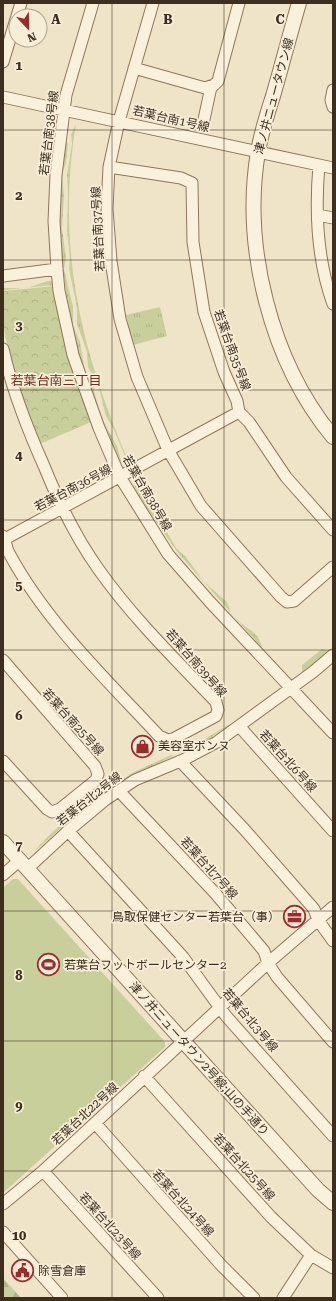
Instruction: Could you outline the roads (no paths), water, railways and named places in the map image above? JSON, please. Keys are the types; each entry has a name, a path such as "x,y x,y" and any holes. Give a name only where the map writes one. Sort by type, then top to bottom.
{"street":[{"name":"若葉台南38号線","path":"93,3 63,109 55,190 54,221 59,291 73,355 98,428 120,477 168,554 210,602 333,733"},
{"name":"若葉台南37号線","path":"153,3 134,68 109,167 107,209 110,260 120,319 137,377 168,450"},
{"path":"203,124 211,87 218,81 240,3"},
{"name":"津ノ井ニュータウン線","path":"299,3 258,151 254,181 253,224 265,298 276,337 292,374 333,436"},
{"path":"3,62 8,45"},
{"path":"134,68 202,87 211,87"},
{"path":"333,90 331,100 333,107"},
{"name":"若葉台南1号線","path":"3,97 333,168"},
{"path":"319,165 316,201 321,257 333,304"},
{"name":"若葉台南35号線","path":"109,167 181,178 192,183 193,242 204,312 224,372 238,401 239,412 249,422 286,477 333,530"},
{"path":"318,215 333,218"},
{"path":"3,276 57,269"},
{"name":"若葉台南39号線","path":"3,349 21,413 62,508 82,546 116,592 216,702 218,710 216,716 168,740 159,736 52,617 8,551 4,538"},
{"name":"若葉台南36号線","path":"4,538 239,412"},
{"path":"168,450 201,506 284,600 289,602 294,601 333,567"},
{"name":"若葉台北2号線","path":"3,876 24,865 135,780 180,761 217,742 333,655"},
{"name":"若葉台南25号線","path":"3,660 95,766 98,776 96,780 60,809 52,812 47,809 3,761"},
{"name":"若葉台北6号線","path":"239,726 333,831"},
{"path":"180,761 254,840 314,909 318,920 333,941"},
{"name":"若葉台北7号線","path":"119,791 215,894 264,951 268,963 277,977 333,1042"},
{"name":"若葉台北3号線","path":"68,831 184,957 226,1016 333,1136"},
{"name":"津ノ井ニュータウン2号線;山の手通り","path":"3,842 318,1190 333,1203"},
{"name":"若葉台北22号線","path":"3,1204 43,1171 220,1006 333,907"},
{"name":"若葉台北25号線","path":"144,1076 271,1217 312,1255 333,1268"},
{"name":"若葉台北24号線","path":"95,1123 221,1265 254,1298"},
{"name":"若葉台北23号線","path":"43,1171 158,1298"},
{"path":"3,1232 62,1298"},
{"path":"283,1298 312,1255"}],"place":[{"name":"美容室ボンヌ","path":"142,746"},
{"name":"鳥取保健センター若葉台（事）","path":"295,917"},
{"name":"若葉台フットボールセンター2","path":"49,965"},
{"name":"除雪倉庫","path":"22,1271"}],"district":[{"name":"若葉台南三丁目","path":"56,380"}]}
